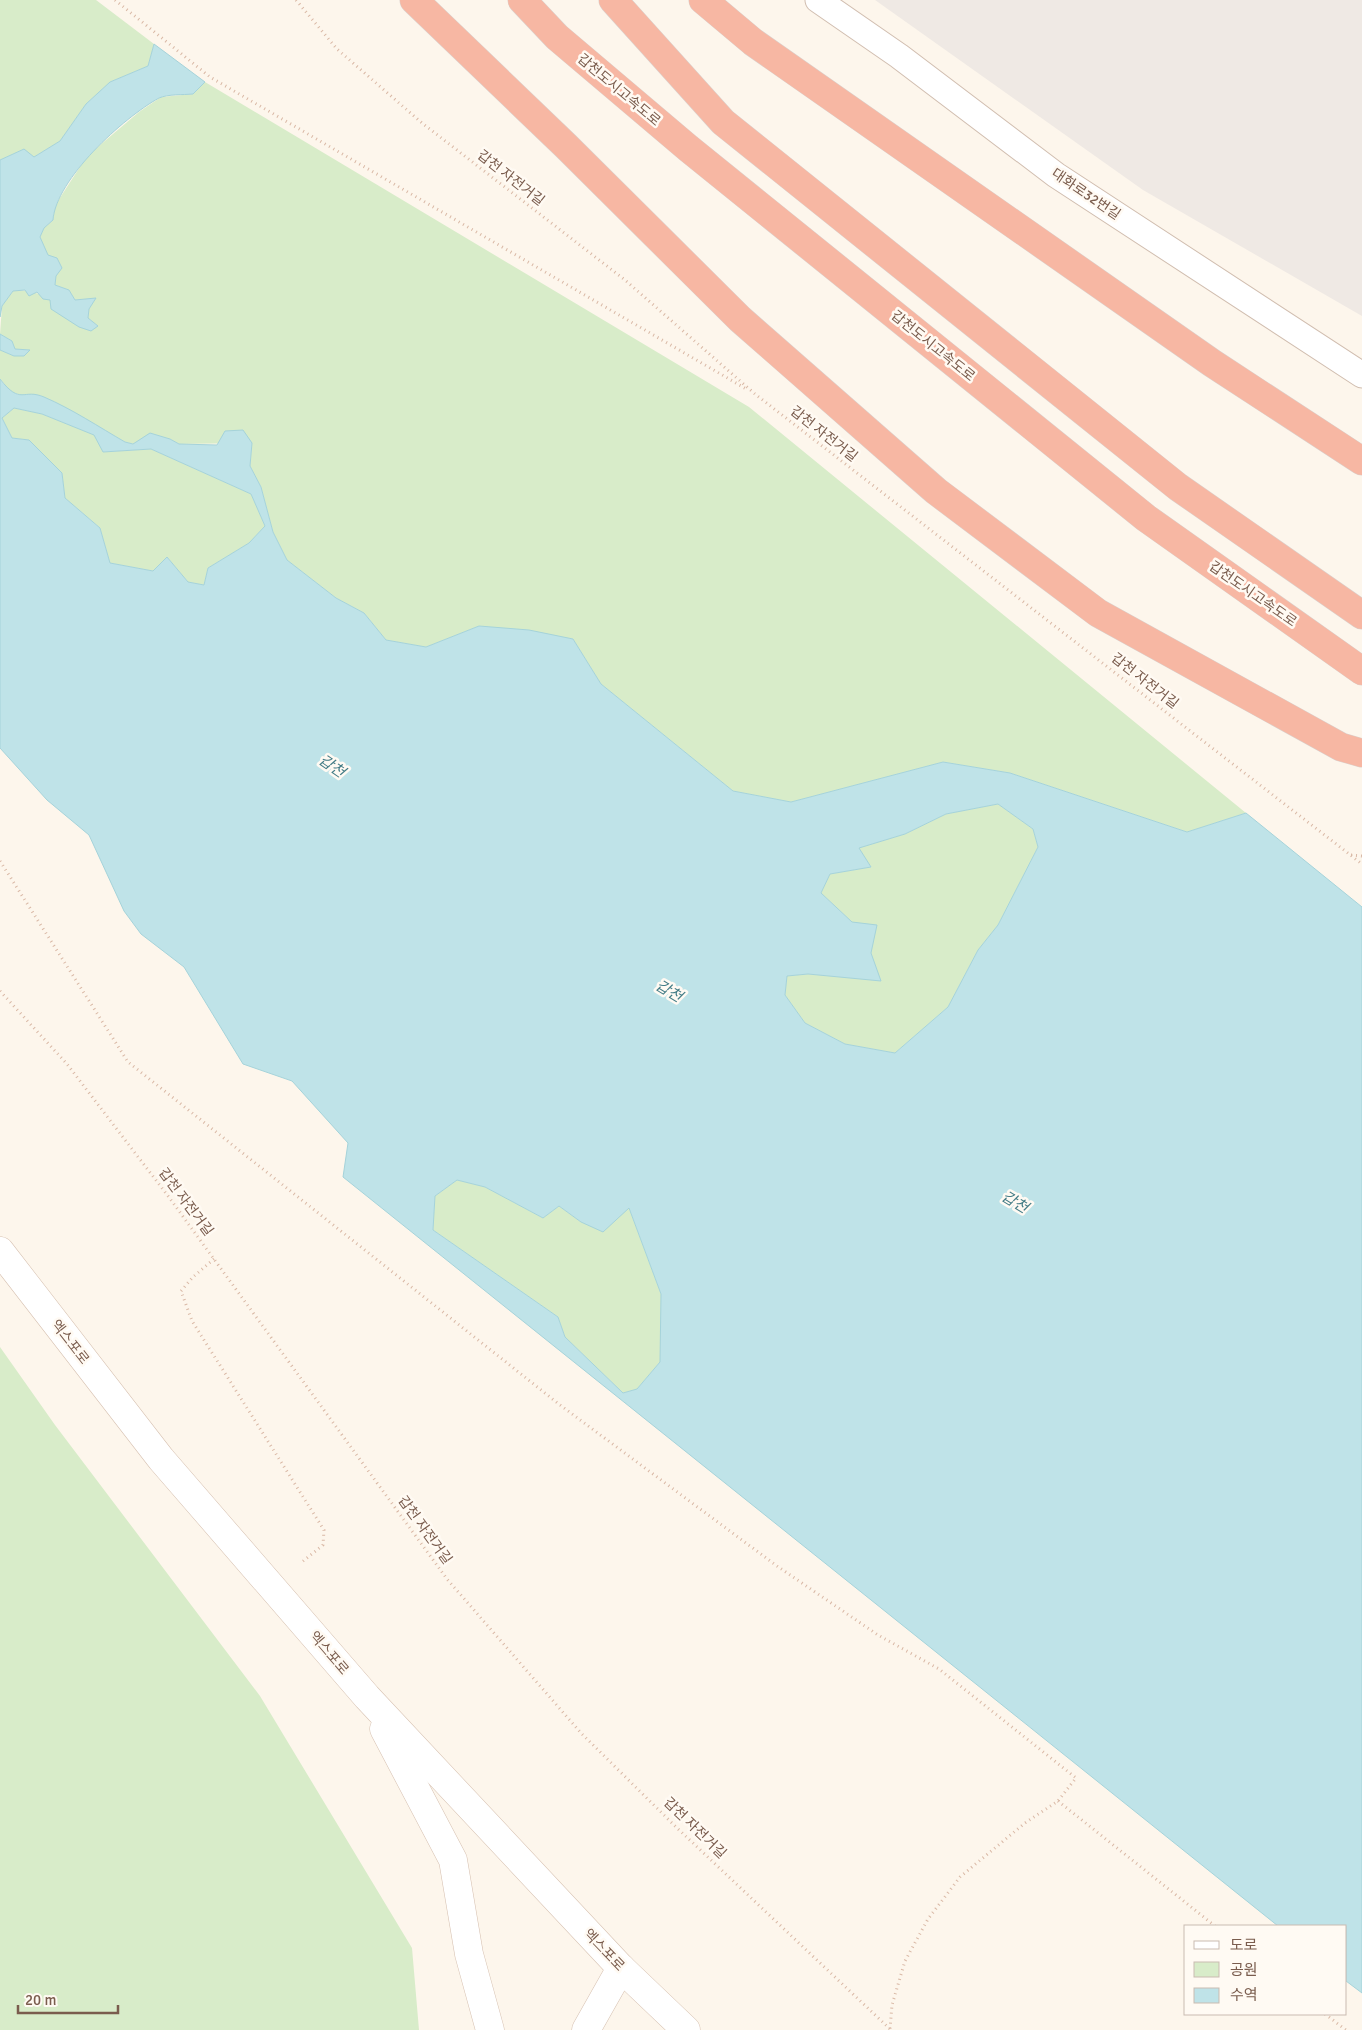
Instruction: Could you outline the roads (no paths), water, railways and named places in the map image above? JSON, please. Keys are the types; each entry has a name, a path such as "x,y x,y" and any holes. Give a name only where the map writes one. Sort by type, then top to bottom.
{"highway":[{"path":"414,0 566,146 740,319 936,491 1098,613 1341,747 1362,753"},
{"name":"갑천도시고속도로","path":"522,0 557,37 688,148 1146,518 1362,671"},
{"path":"613,0 722,122 1178,487 1362,616"},
{"path":"702,0 753,42 1195,352 1362,461"}],"main road":[{"name":"엑스포로","path":"0,1251 161,1459 367,1697 621,1968 686,2030"},
{"path":"367,1697 453,1860 469,1954 490,2030"},
{"path":"586,2030 621,1968"}],"street":[{"name":"대화로32번길","path":"818,0 899,56 1056,174 1362,375"}],"water":[{"path":"154,44 205,82 193,94 171,95 159,98 144,107 110,135 78,169 66,186 57,204 53,220 44,228 40,237 48,255 57,258 62,268 56,276 55,285 69,290 75,300 96,298 89,309 88,318 98,326 91,331 79,327 51,309 50,300 43,299 37,292 29,296 25,290 13,291 2,306 0,317 0,160 24,149 34,157 60,141 86,104 110,82 148,66"},
{"path":"0,334 12,341 15,349 30,350 24,356 14,356 0,350"},
{"name":"갑천","path":"0,379 13,392 22,395 31,394 44,397 125,442 133,444 150,433 179,444 217,445 225,431 243,430 252,443 250,466 261,487 273,532 287,560 336,598 364,613 386,640 426,647 479,626 529,630 573,639 601,684 733,791 791,802 943,762 1010,773 1187,832 1246,813 1362,907 1362,1993 1347,1982 1347,1925 1277,1925 343,1177 348,1143 292,1081 243,1064 184,967 141,934 124,911 89,835 47,800 0,748","holes":["14,408 42,414 94,435 103,452 151,449 251,494 265,526 249,543 208,568 204,585 188,582 167,557 153,571 110,563 100,528 65,498 62,473 29,440 12,438 2,418","998,804 1033,829 1038,847 998,925 978,950 948,1007 895,1053 845,1044 805,1023 785,995 787,976 808,974 881,981 871,953 877,925 852,922 821,893 830,874 871,867 859,848 905,834 946,814","457,1180 485,1187 543,1218 559,1206 581,1222 603,1232 629,1208 661,1294 660,1362 637,1389 623,1393 565,1337 558,1317 433,1230 435,1196"]}]}
